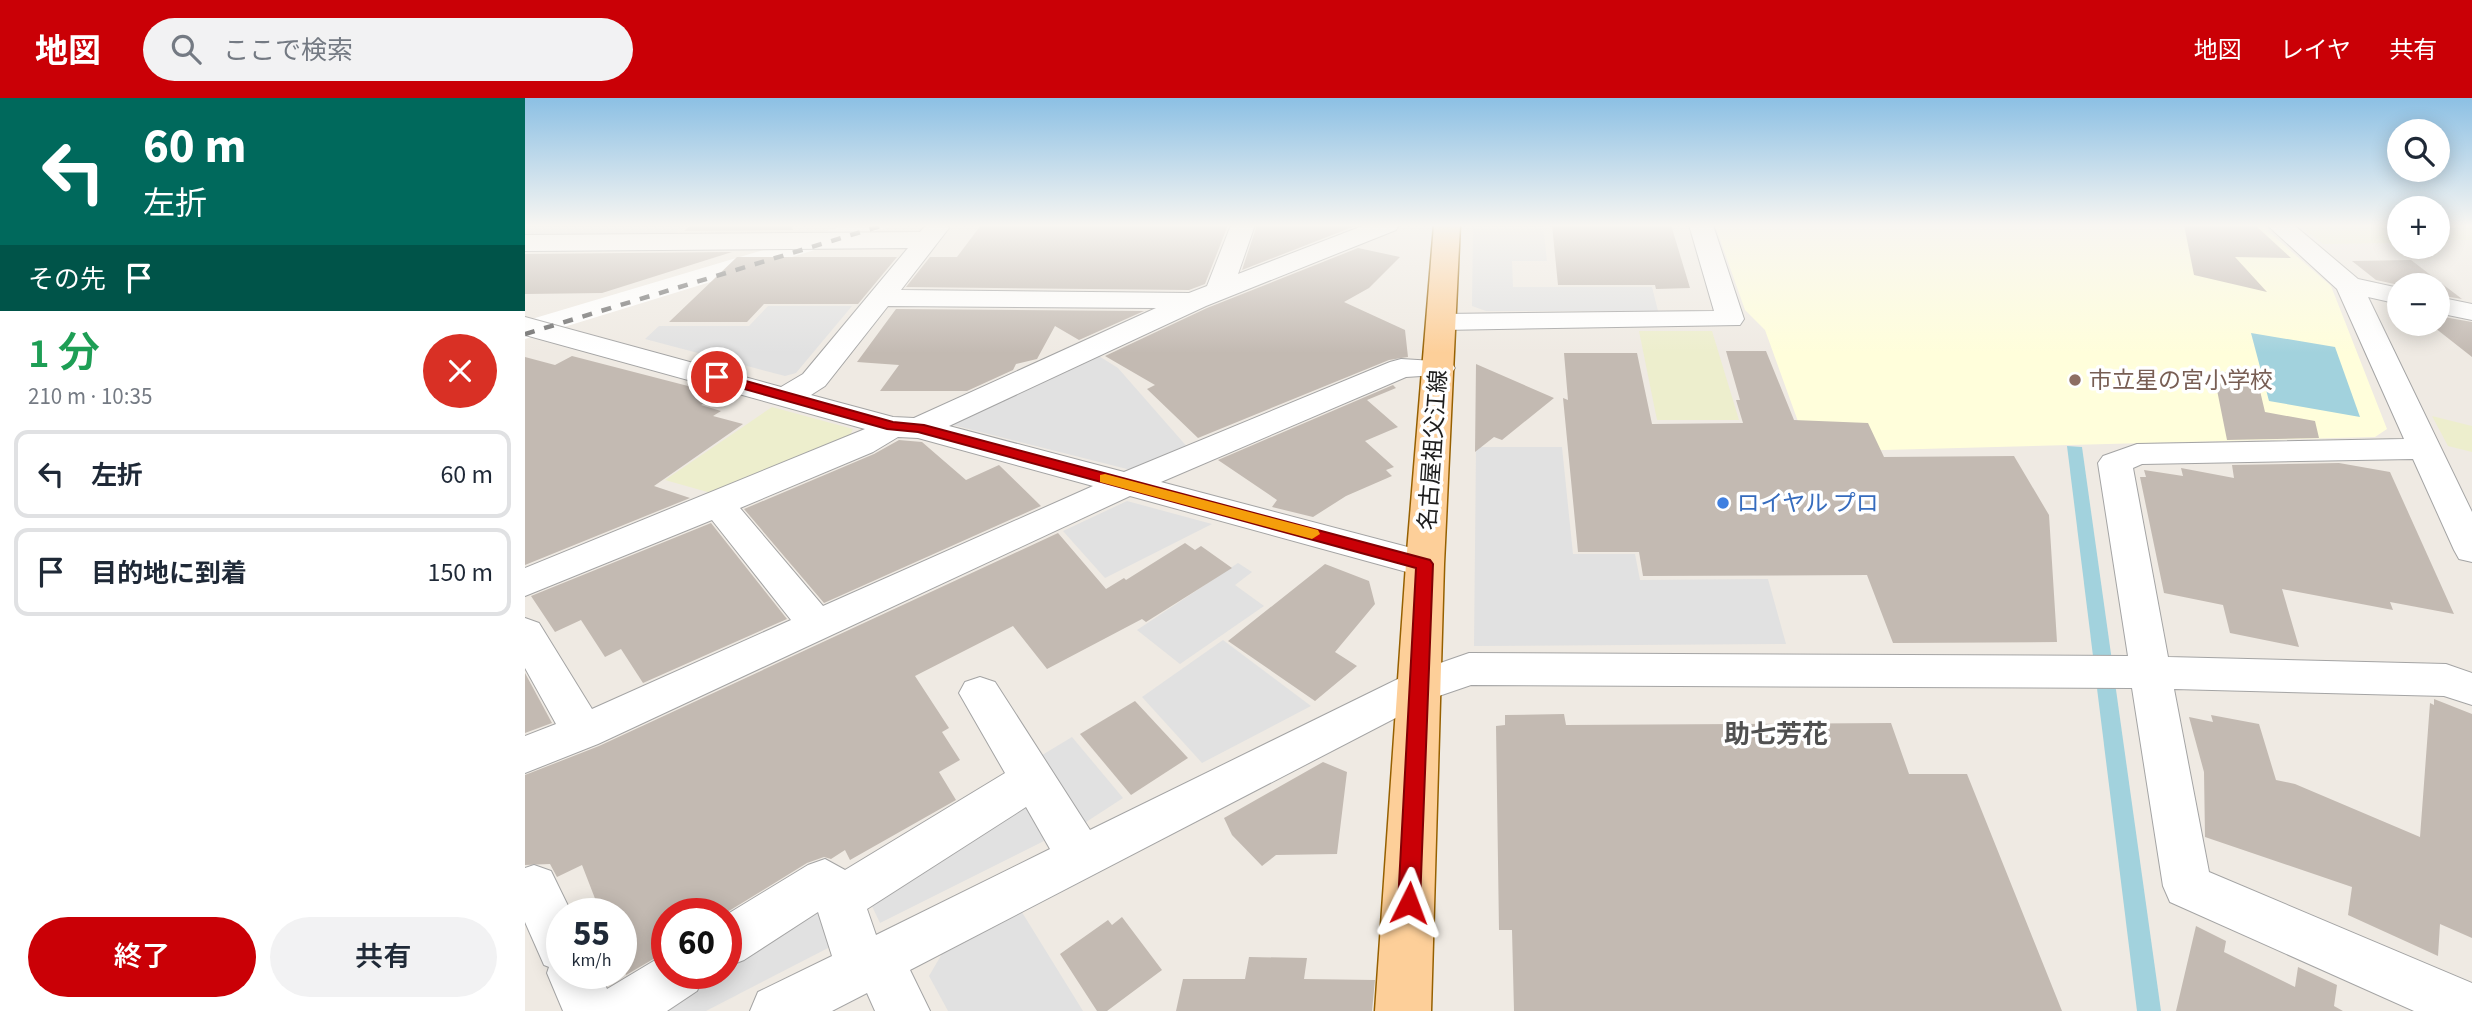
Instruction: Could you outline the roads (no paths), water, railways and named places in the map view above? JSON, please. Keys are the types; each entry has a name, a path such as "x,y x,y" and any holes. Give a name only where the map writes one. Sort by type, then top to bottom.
{"main road":[{"name":"名古屋祖父江線","path":"1403,1011 1425,564 1445,268"}],"street":[{"path":"787,396 814,380 905,268"},
{"path":"1207,296 1221,268"},
{"path":"525,583 905,427 1207,296 1279,268"},
{"path":"1442,322 1731,319 1715,268"},
{"path":"2329,268 2349,285 2472,550"},
{"path":"2349,285 2387,293"},
{"path":"880,298 1207,296"},
{"path":"2450,307 2472,312"},
{"path":"525,326 1425,564"},
{"path":"525,347 561,336"},
{"path":"525,755 583,732 1127,484 1401,368 1440,368"},
{"path":"2425,449 2137,454 2115,463 2145,672 2187,886 2472,1010"},
{"path":"718,504 817,626"},
{"path":"525,633 583,732"},
{"path":"777,1011 1421,686 1469,669 2145,672 2445,680 2472,689"},
{"path":"980,692 1081,858"},
{"path":"839,900 1033,779"},
{"path":"742,933 825,881 839,900 870,964 904,1011"},
{"path":"525,892 534,887 546,913"},
{"path":"580,989 590,1011"},
{"path":"619,1011 654,989"}],"water":[{"path":"2251,333 2335,347 2360,417 2269,401"},
{"path":"2067,446 2082,447 2161,1011 2137,1011"}],"railway":[{"path":"525,334 744,268"}],"place":[{"name":"市立星の宮小学校","path":"2075,380"},
{"name":"ロイヤル プロ","path":"1723,503"}],"district":[{"name":"助七芳花","path":"1776,734"}]}
